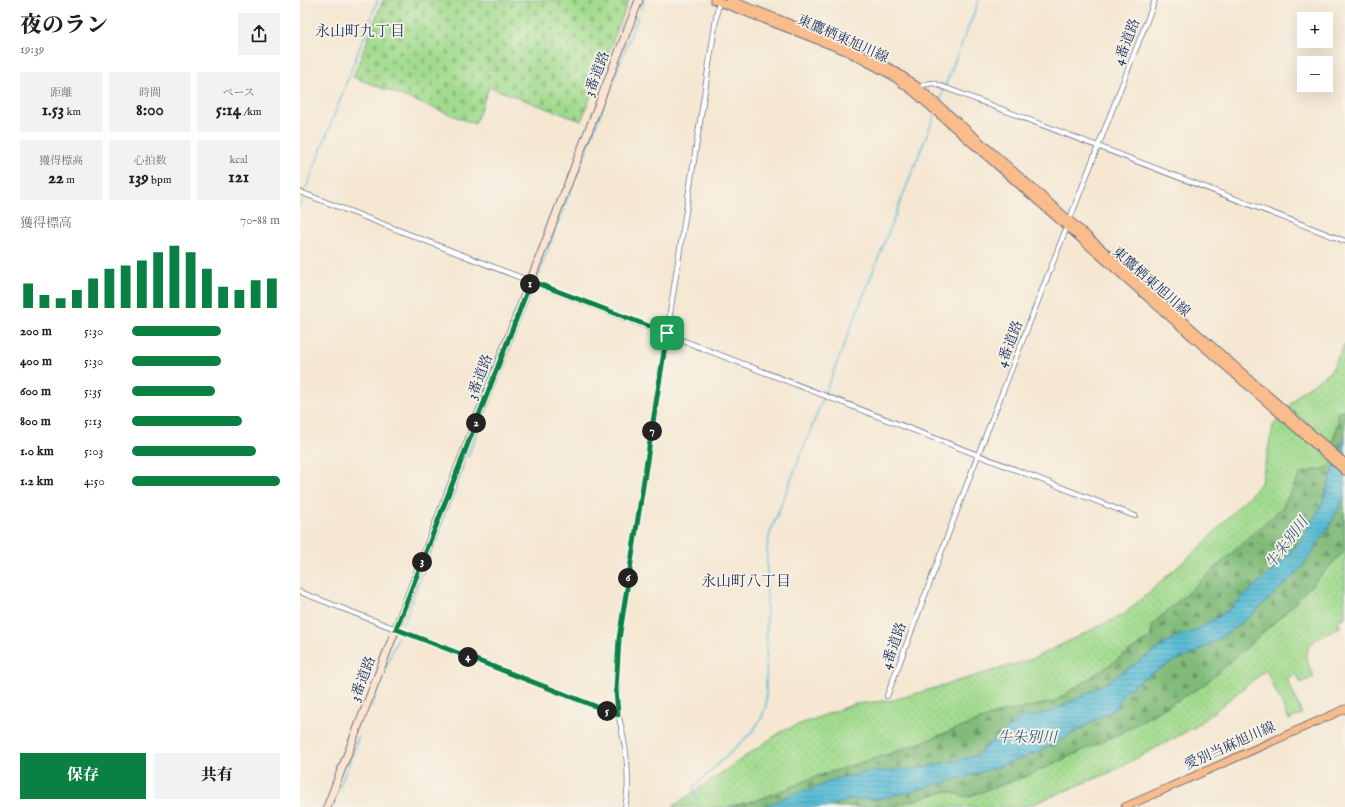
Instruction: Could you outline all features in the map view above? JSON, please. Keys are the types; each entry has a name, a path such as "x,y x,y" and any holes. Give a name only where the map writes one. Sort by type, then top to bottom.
{"main road":[{"name":"東鷹栖東旭川線","path":"730,0 848,46 894,70 1310,436 1345,471"},
{"name":"東鷹栖東旭川線","path":"717,1 846,51 916,90"},
{"name":"東鷹栖東旭川線","path":"1310,436 1345,463"},
{"name":"愛別当麻旭川線","path":"1125,807 1345,710"}],"street":[{"name":"3番道路","path":"327,807 639,0"},
{"name":"4番道路","path":"887,696 978,455 1155,0"},
{"path":"625,807 629,781 622,731 618,715 616,689 619,639 717,1"},
{"path":"916,90 933,83 1345,242"},
{"path":"300,192 667,333 1135,516"},
{"path":"300,592 618,715"}],"green space":[{"path":"383,0 629,0 581,121 489,87 475,124 353,77"},
{"path":"1345,343 1345,409 1344,411 1337,413 1338,422 1332,446 1288,407 1300,393 1331,371"},
{"path":"1345,409 1345,435 1339,452 1332,446 1338,422 1337,413 1344,411"},
{"path":"1282,415 1334,461 1328,468 1301,473 1282,508 1152,625 1151,637 1054,702 1000,713 889,754 818,776 758,800 727,807 672,807 782,731 854,704 894,700 1032,659 1124,614 1199,548 1261,483 1273,426"},
{"path":"1334,461 1336,463 1322,504 1300,542 1274,569 1227,611 1191,633 1179,635 1109,681 1081,697 1052,711 1037,716 999,735 976,756 917,769 876,771 838,778 816,788 794,794 763,807 727,807 758,800 818,776 889,754 1000,713 1054,702 1151,637 1152,625 1282,508 1301,473 1327,468"},
{"path":"1344,496 1345,550 1286,612 1204,685 1121,733 1027,776 966,797 947,791 890,807 828,807 848,800 877,799 969,776 1024,758 1054,744 1093,722 1117,707 1123,693 1144,678 1172,662 1193,654 1227,634 1256,611 1330,526"},
{"path":"1345,550 1345,617 1338,620 1340,627 1318,638 1309,646 1306,657 1314,677 1301,683 1296,674 1287,678 1302,714 1289,720 1266,670 1195,727 1109,773 1038,802 1021,807 890,807 947,791 967,797 1027,776 1121,733 1204,685 1286,612"}],"water":[{"name":"牛朱別川","path":"1345,435 1345,495 1330,526 1301,569 1256,611 1227,634 1193,654 1172,662 1144,678 1123,693 1117,707 1054,744 1024,758 969,776 877,799 848,800 828,807 763,807 794,794 816,788 838,778 876,771 917,769 976,756 1017,720 1052,711 1081,697 1109,681 1179,635 1191,633 1227,611 1274,569 1300,542 1322,504"}],"waterway":[{"path":"306,189 378,0"},
{"path":"641,9 644,0"},
{"path":"945,86 979,0"},
{"path":"607,96 638,16"},
{"path":"939,103 944,89"},
{"path":"576,178 604,104"},
{"path":"697,800 693,790 694,787 753,731 762,717 766,705 767,548 770,533 935,114"},
{"path":"558,223 573,185"},
{"path":"300,205 302,199"},
{"path":"537,279 555,230"},
{"path":"499,374 532,289"},
{"path":"468,457 496,382"},
{"path":"428,559 464,465"},
{"path":"403,624 425,567"},
{"path":"382,677 398,637"},
{"path":"371,708 379,685"},
{"path":"332,807 359,736"}],"district":[{"name":"永山町九丁目","path":"360,31"},
{"name":"永山町八丁目","path":"746,581"}],"route":[{"path":"531,281 667,333 619,639 616,689 618,715 396,629 531,281"}]}
